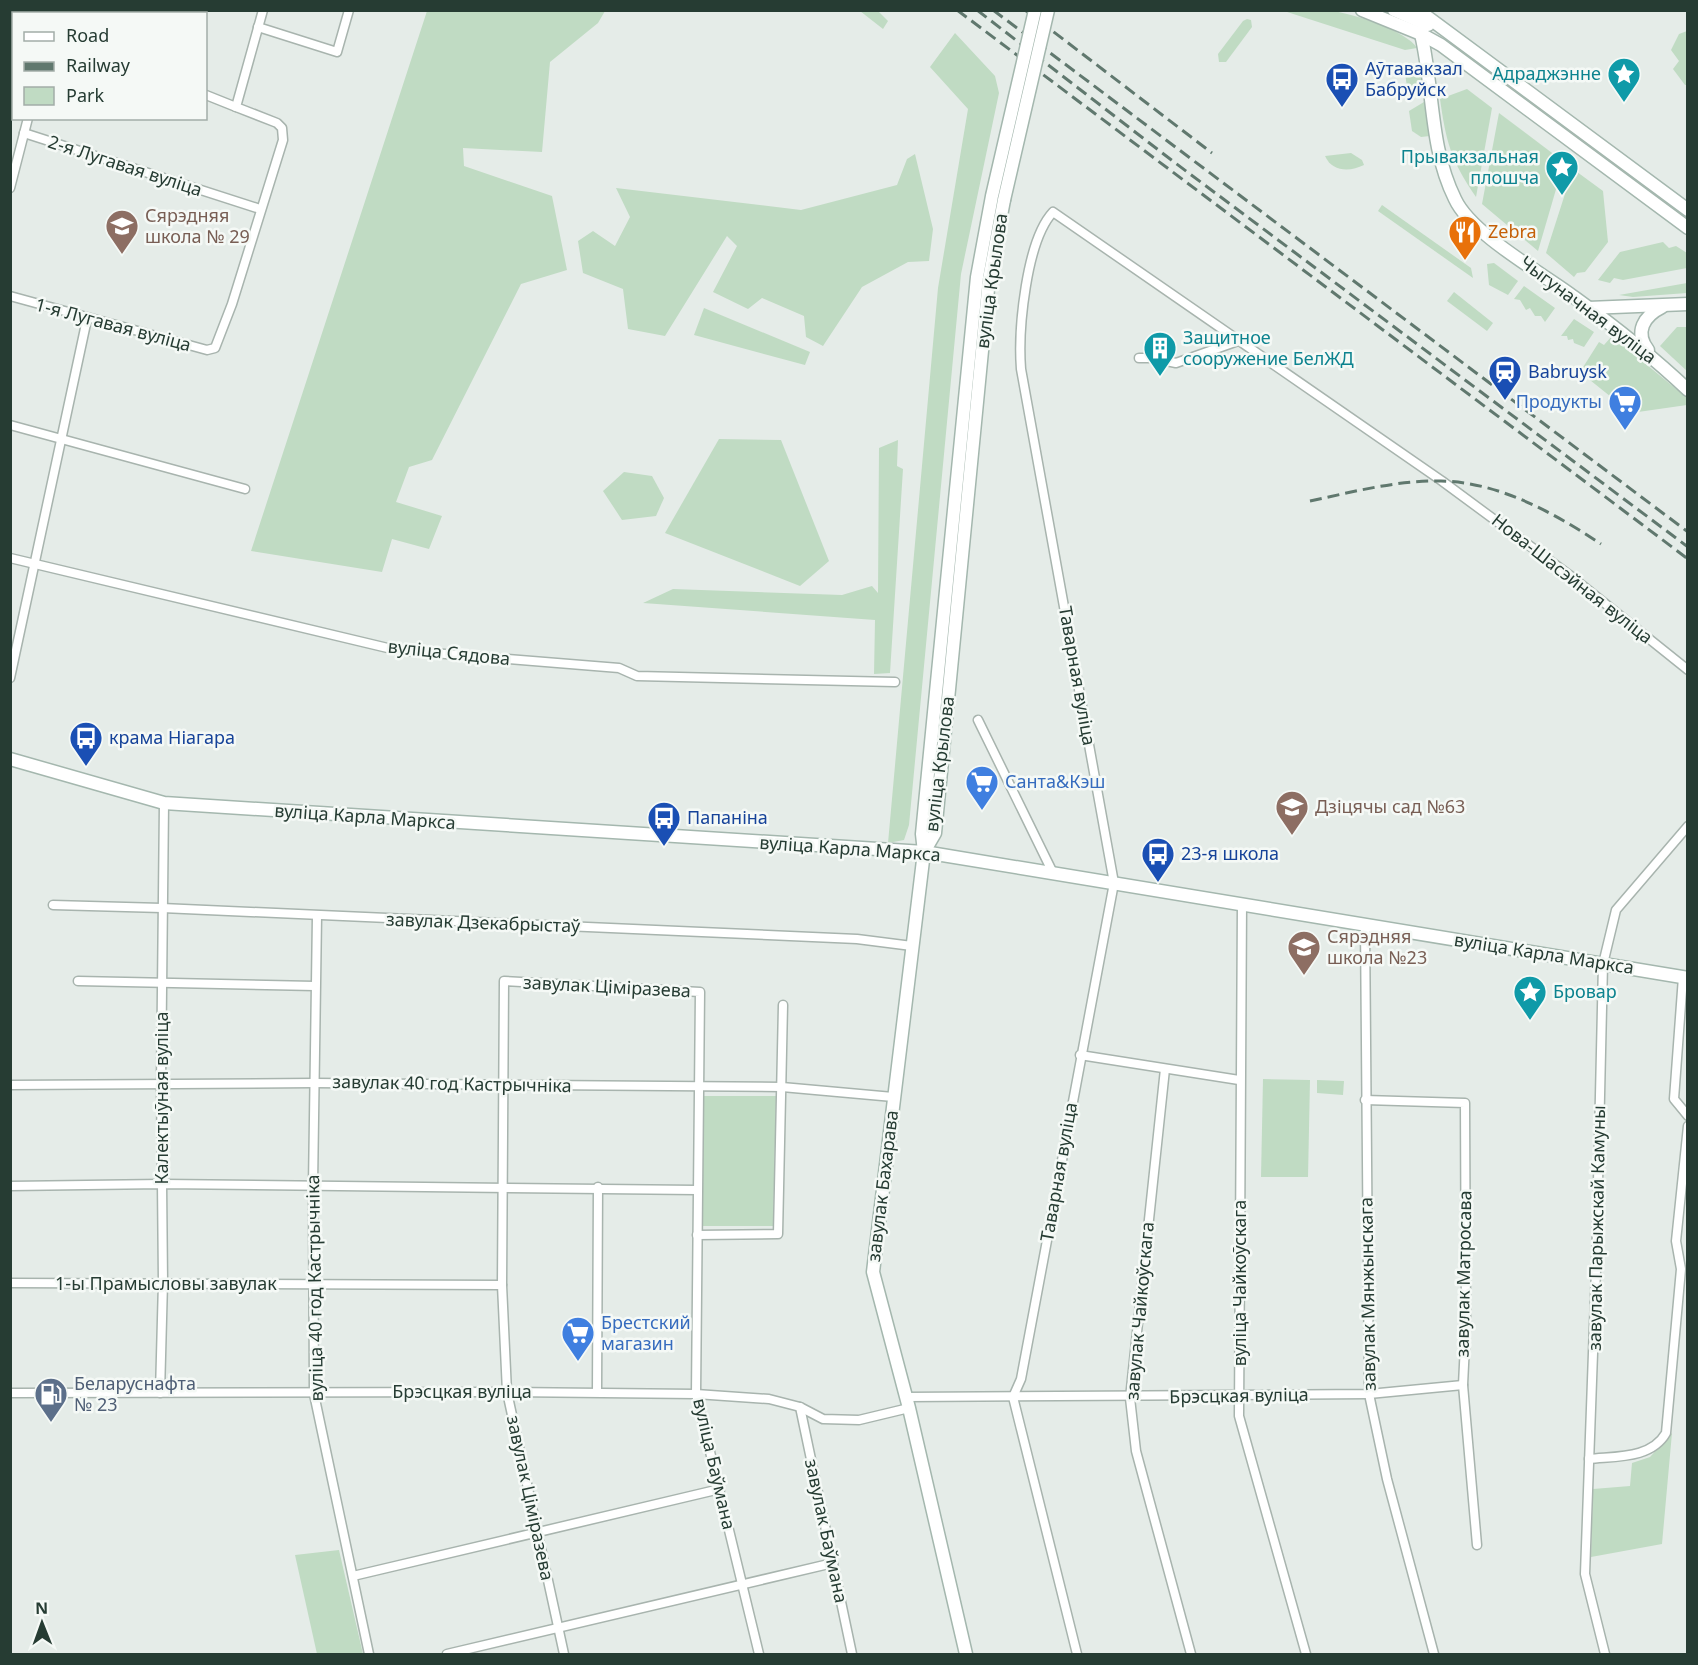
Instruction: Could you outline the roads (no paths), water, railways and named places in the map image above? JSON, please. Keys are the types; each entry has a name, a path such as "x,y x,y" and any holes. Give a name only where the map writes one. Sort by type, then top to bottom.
{"main road":[{"name":"вуліца Крылова","path":"924,852 935,833 998,198 1035,10"},
{"name":"вуліца Крылова","path":"998,198 1048,10"},
{"path":"1362,10 1378,13 1421,33 1688,228"},
{"path":"1395,10 1446,32"},
{"path":"1418,10 1688,210"},
{"name":"Чыгуначная вуліца","path":"1421,33 1438,149 1455,201 1467,217 1493,239 1652,356 1688,390"},
{"path":"1588,308 1688,304"},
{"path":"1652,356 1642,339 1642,326 1653,312 1665,306"},
{"name":"вуліца Карла Маркса","path":"10,759 164,803 924,852 1685,977"},
{"name":"завулак Бахарава","path":"924,852 873,1272 908,1403 966,1654"}],"street":[{"path":"236,107 263,10"},
{"path":"258,27 337,52 350,10"},
{"path":"207,95 277,123 284,134 260,209"},
{"path":"10,188 27,120"},
{"name":"2-я Лугавая вуліца","path":"24,133 260,209"},
{"name":"1-я Лугавая вуліца","path":"10,297 207,350 215,348 232,304 260,209"},
{"name":"Таварная вуліца","path":"1013,1397 1022,1379 1080,1055 1114,882 1022,369 1020,345 1026,285 1044,222 1053,212 1455,490"},
{"path":"10,678 87,319"},
{"path":"1139,358 1176,363 1238,341"},
{"path":"10,425 245,489"},
{"name":"Нова-Шасэйная вуліца","path":"1455,490 1572,577 1688,670"},
{"name":"вуліца Сядова","path":"10,558 396,650 618,668 637,676 895,682"},
{"path":"978,720 1053,873"},
{"name":"Калектыўная вуліца","path":"159,1393 163,1282 161,1083 164,803"},
{"name":"завулак Парыжскай Камуны","path":"1605,1654 1585,1574 1596,1282 1603,964 1616,910 1688,826"},
{"name":"вуліца Чайкоўскага","path":"1242,903 1239,1080 1239,1416 1306,1654"},
{"name":"завулак Дзекабрыстаў","path":"52,905 857,939 912,946"},
{"name":"вуліца 40 год Кастрычніка","path":"317,916 312,1186 314,1394 322,1445 369,1654"},
{"name":"завулак Мянжынскага","path":"1365,925 1369,1394 1387,1479 1434,1654"},
{"path":"1685,977 1674,1099 1688,1116"},
{"path":"78,981 315,986"},
{"name":"завулак Ціміразева","path":"564,1654 507,1392 502,1285 504,981 700,992"},
{"name":"вуліца Баўмана","path":"700,992 696,1394 759,1654"},
{"path":"697,1234 778,1234 783,1005"},
{"path":"1080,1055 1239,1080"},
{"name":"завулак Чайкоўскага","path":"1165,1069 1130,1398 1136,1451 1191,1654"},
{"name":"завулак 40 год Кастрычніка","path":"10,1085 314,1083 782,1087 893,1097"},
{"name":"завулак Матросава","path":"1365,1100 1465,1103 1466,1324 1463,1385 1477,1545"},
{"path":"1588,1459 1647,1451 1661,1442 1666,1432 1681,1269 1676,1241 1688,1126"},
{"path":"10,1186 163,1184 697,1190"},
{"path":"597,1392 598,1188"},
{"name":"1-ы Прамысловы завулак","path":"10,1283 502,1285"},
{"name":"Брэсцкая вуліца","path":"10,1393 597,1392 696,1394 770,1399 800,1407 824,1419 860,1420 908,1403 1013,1397 1130,1398 1369,1394 1463,1385"},
{"path":"1013,1397 1077,1654"},
{"name":"завулак Баўмана","path":"800,1407 852,1654"},
{"path":"353,1576 720,1489"},
{"path":"447,1654 833,1563"}],"railway":[{"path":"957,10 1688,559"},
{"path":"977,10 1174,162 1688,547"},
{"path":"993,10 1688,532"},
{"path":"1025,10 1212,153"},
{"path":"1310,501 1408,482 1463,483 1505,493 1525,501 1601,544"}],"place":[{"name":"Адраджэнне","path":"1624,103"},
{"name":"Аўтавакзал Бабруйск","path":"1342,108"},
{"name":"Прывакзальная плошча","path":"1562,196"},
{"name":"Сярэдняя школа № 29","path":"122,255"},
{"name":"Zebra","path":"1465,261"},
{"name":"Защитное сооружение БелЖД","path":"1160,377"},
{"name":"Babruysk","path":"1505,401"},
{"name":"Продукты","path":"1625,431"},
{"name":"крама Ніагара","path":"86,767"},
{"name":"Санта&Кэш","path":"982,811"},
{"name":"Дзіцячы сад №63","path":"1292,836"},
{"name":"Папаніна","path":"664,847"},
{"name":"23-я школа","path":"1158,883"},
{"name":"Сярэдняя школа №23","path":"1304,976"},
{"name":"Бровар","path":"1530,1021"},
{"name":"Брестский магазин","path":"578,1362"},
{"name":"Беларуснафта № 23","path":"51,1423"}]}
